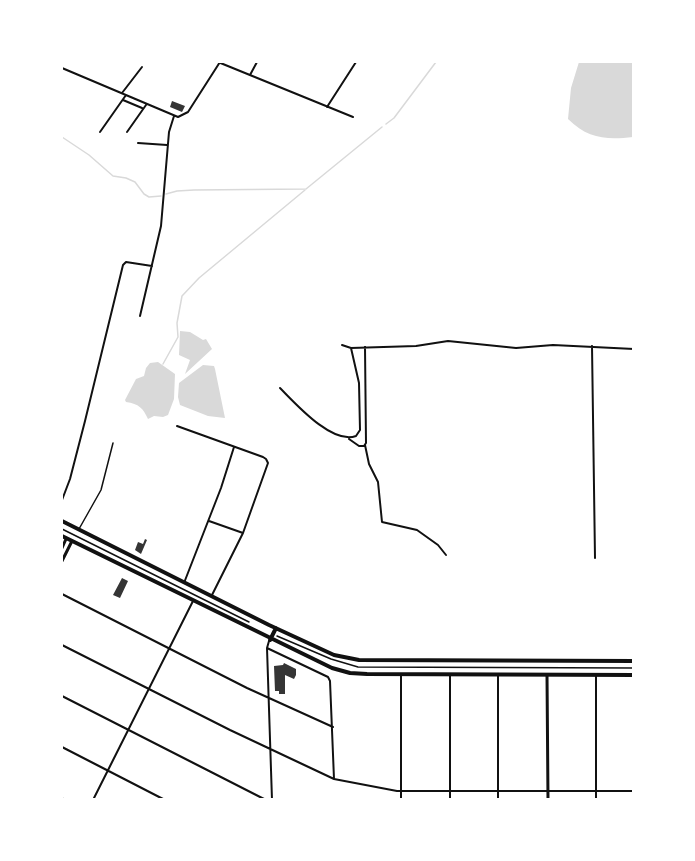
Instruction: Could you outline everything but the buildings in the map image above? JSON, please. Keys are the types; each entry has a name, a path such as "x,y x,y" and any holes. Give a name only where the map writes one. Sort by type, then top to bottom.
{"main road":[{"path":"62,521 334,655 359,660 633,661"},
{"path":"64,538 270,640 341,671 358,674 633,675"},
{"path":"270,640 276,628"}],"street":[{"path":"62,68 181,117 188,112 219,62 353,117"},
{"path":"250,75 257,62"},
{"path":"327,106 356,62"},
{"path":"122,93 142,67"},
{"path":"100,132 126,95"},
{"path":"123,100 143,109"},
{"path":"127,132 147,104"},
{"path":"140,316 161,226 167,145 174,116"},
{"path":"138,143 167,145"},
{"path":"62,500 86,421 123,265 130,262 152,266"},
{"path":"342,345 351,348 416,346 448,341 516,348 554,345 633,349"},
{"path":"365,346 367,433 365,445 368,462 378,482 382,522 417,530 438,545 446,555"},
{"path":"592,346 595,558"},
{"path":"348,438 358,435 360,427 359,383 351,348"},
{"path":"280,388 316,423 348,438 358,446 365,445"},
{"path":"177,426 266,459 267,465 243,533 212,596"},
{"path":"184,583 209,521 234,446"},
{"path":"209,521 243,533"},
{"path":"62,548 64,538"},
{"path":"62,561 72,541"},
{"path":"62,594 333,728"},
{"path":"93,800 193,601"},
{"path":"270,640 267,648 272,800"},
{"path":"62,645 334,779 401,792 633,790"},
{"path":"267,648 327,677 330,681 334,779"},
{"path":"401,674 401,800"},
{"path":"450,674 450,800"},
{"path":"498,674 498,800"},
{"path":"547,675 548,800"},
{"path":"596,675 596,800"},
{"path":"62,696 266,800"},
{"path":"62,747 165,800"}],"lane":[{"path":"78,530 100,490 113,443"}],"path":[{"path":"62,529 255,625"},
{"path":"273,633 331,660 358,667 633,668"}],"shaded area":[{"path":"579,62 633,62 633,137 598,137 583,131 568,119 571,88"},
{"path":"180,331 190,332 203,340 206,339 212,349 185,374 190,360 179,355"},
{"path":"158,362 175,374 174,399 168,415 148,419 140,407 125,400 136,379 144,376 150,363"},
{"path":"203,365 214,366 225,418 208,416 180,405 179,383"}],"waterway":[{"path":"386,124 394,118 436,62"},
{"path":"166,194 194,190 306,189 382,127"},
{"path":"62,137 89,155 113,176 135,182 149,197 161,196"},
{"path":"163,364 178,337 177,323 182,296 199,278 305,190"}]}
